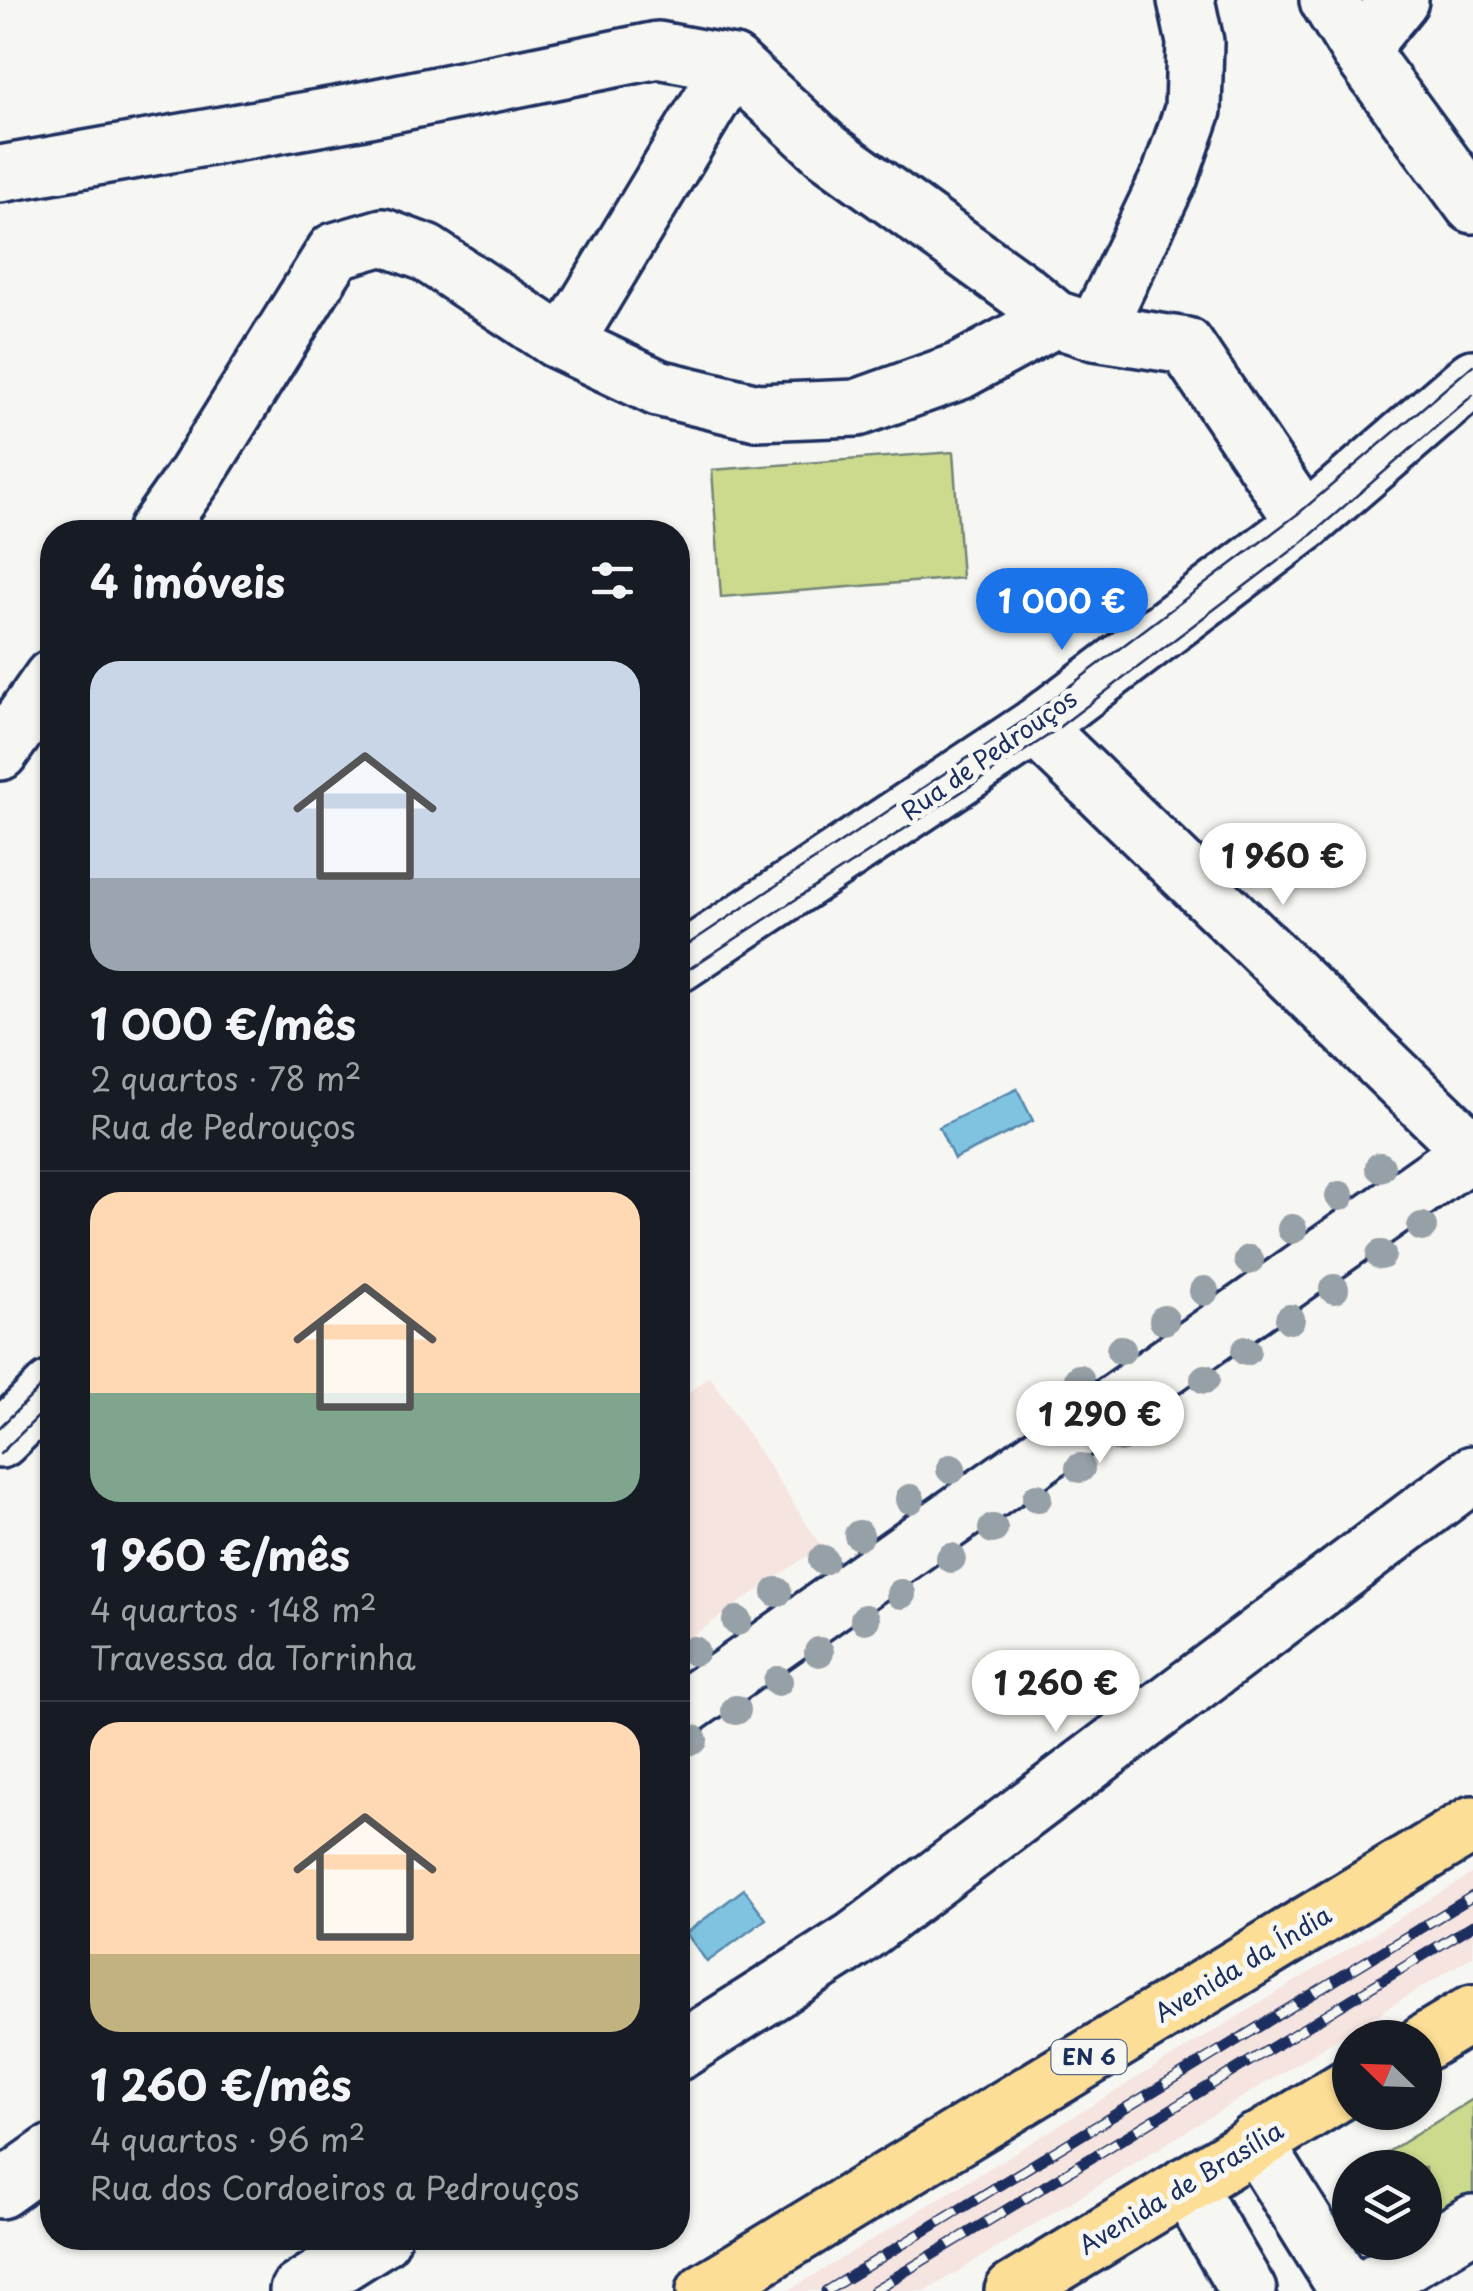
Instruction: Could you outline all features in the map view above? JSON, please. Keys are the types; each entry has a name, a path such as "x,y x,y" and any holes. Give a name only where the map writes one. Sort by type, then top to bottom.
{"main road":[{"name":"Avenida da Índia","path":"705,2291 1473,1824"},
{"path":"1442,2032 1473,2013"},
{"name":"Avenida de Brasília","path":"1013,2291 1332,2097"}],"street":[{"path":"163,520 334,251 383,236 426,253 565,343 658,388 756,412 856,408 960,372 1075,325 1170,176 1193,110 1195,42 1186,0"},
{"path":"1328,0 1473,205"},
{"path":"1360,50 1400,0"},
{"path":"0,174 353,112 658,50 733,64 826,150 1075,325 1186,346 1305,523"},
{"path":"565,343 733,64"},
{"name":"Rua de Pedrouços","path":"690,956 1035,727 1305,523 1473,378"},
{"path":"0,752 40,695"},
{"path":"690,1704 1473,1150 1035,727"},
{"path":"0,1440 40,1401"},
{"path":"690,2044 854,1940 1473,1474"},
{"path":"1255,2142 1348,2291"},
{"path":"0,2190 40,2162"},
{"path":"1186,2186 1248,2291"},
{"path":"1361,2291 1473,2223"},
{"path":"298,2291 363,2250"}],"shaded area":[{"path":"710,1376 821,1546 690,1638 690,1392"},
{"path":"1473,1873 1473,1956 1368,2020 1332,2020 1332,2042 926,2291 788,2291"}],"green space":[{"path":"953,452 962,578 721,597 712,470"},
{"path":"1473,2099 1473,2197 1442,2218 1442,2150 1391,2150 1423,2130 1442,2130 1442,2118"}],"water":[{"path":"1017,1089 1033,1121 954,1159 939,1127"},
{"path":"744,1889 766,1919 707,1962 690,1939 690,1930"}],"tram line":[{"path":"690,943 1026,719 1299,513 1473,365"},
{"path":"690,968 1046,737 1303,542 1473,395"},
{"path":"0,1427 40,1388"},
{"path":"0,1454 40,1415"}],"railway":[{"path":"826,2291 1473,1896"},
{"path":"873,2291 1473,1925"}]}
